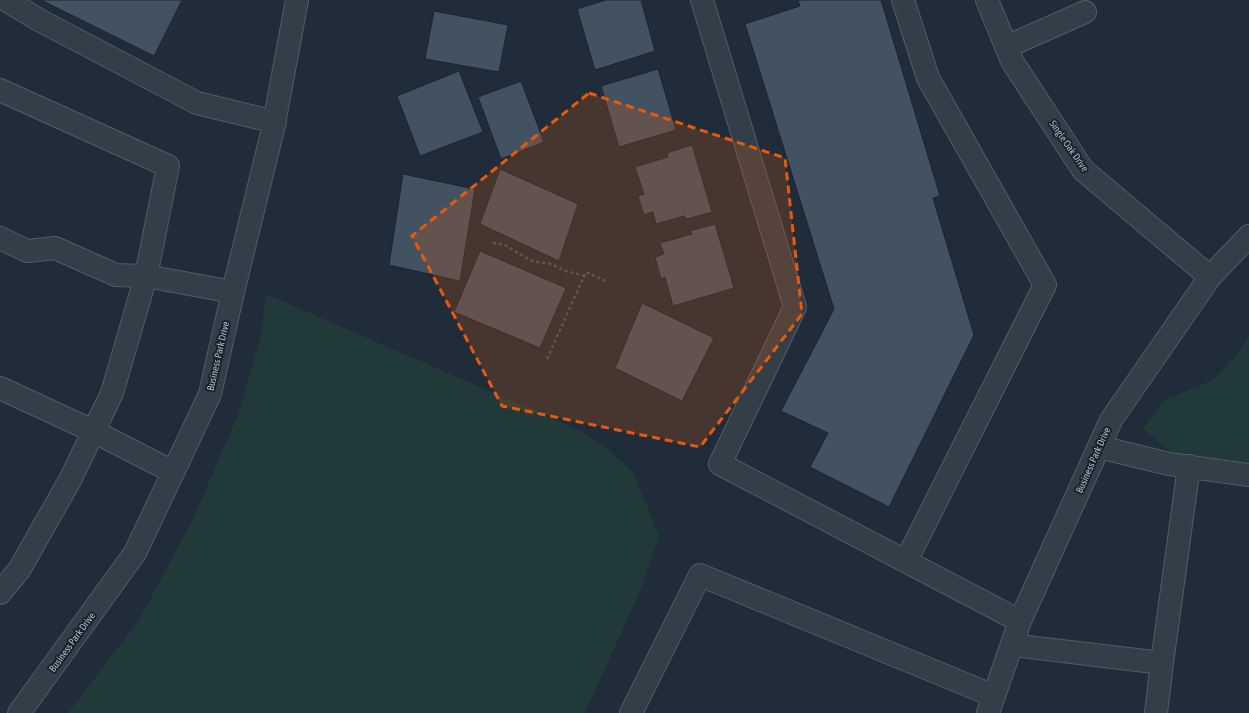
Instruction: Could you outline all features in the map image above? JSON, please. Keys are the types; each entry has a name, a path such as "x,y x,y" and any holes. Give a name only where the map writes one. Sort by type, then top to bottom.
{"street":[{"path":"6,0 39,20 197,103 275,122"},
{"name":"Business Park Drive","path":"19,713 135,553 210,394 233,292 275,122 297,0"},
{"path":"702,0 795,307 720,464 1020,621"},
{"path":"903,0 928,78 1045,285 906,561"},
{"name":"Single Oak Drive","path":"987,0 1012,61 1083,170 1210,277"},
{"path":"1006,47 1085,12"},
{"path":"0,90 168,166 146,276 112,393 70,480 20,570 0,593"},
{"name":"Business Park Drive","path":"991,704 1020,621 1111,420 1210,277 1249,236"},
{"path":"0,238 27,251 55,248 116,276 146,276 233,292"},
{"path":"0,388 93,431 173,472"},
{"path":"1099,447 1188,466 1249,475"},
{"path":"1156,713 1188,466"},
{"path":"631,713 700,576 991,704"},
{"path":"1012,645 1162,663"}],"path":[{"path":"493,243 503,244 532,261 551,264 566,271 584,276"},
{"path":"547,359 586,272 606,281"}],"highlighted area":[{"path":"589,93 785,158 802,314 700,447 502,406 412,236"}],"green space":[{"path":"266,294 577,429 608,449 634,474 659,536 641,589 585,713 68,713 139,620 193,519 238,415 261,335"},
{"path":"1249,336 1249,463 1170,452 1143,428 1164,400 1213,380 1238,354"}],"building":[{"path":"41,0 182,0 154,56"},
{"path":"606,0 641,0 655,51 595,70 577,9"},
{"path":"798,0 881,0 940,196 933,198 974,335 889,507 810,467 828,433 781,411 834,309 745,24 800,6"},
{"path":"434,11 508,25 499,72 425,59"},
{"path":"658,69 676,130 619,147 601,86"},
{"path":"459,71 483,132 420,156 397,96"},
{"path":"521,81 544,142 501,159 478,97"},
{"path":"692,145 712,212 687,219 684,216 656,224 653,212 644,215 638,196 644,194 635,167 668,157 667,153"},
{"path":"500,169 578,204 559,261 480,224"},
{"path":"403,174 475,189 460,281 389,265"},
{"path":"715,224 734,288 673,306 665,277 661,279 655,257 664,254 660,243 692,234 690,231"},
{"path":"480,251 566,288 540,348 454,312"},
{"path":"642,303 714,338 682,401 615,368"}]}
